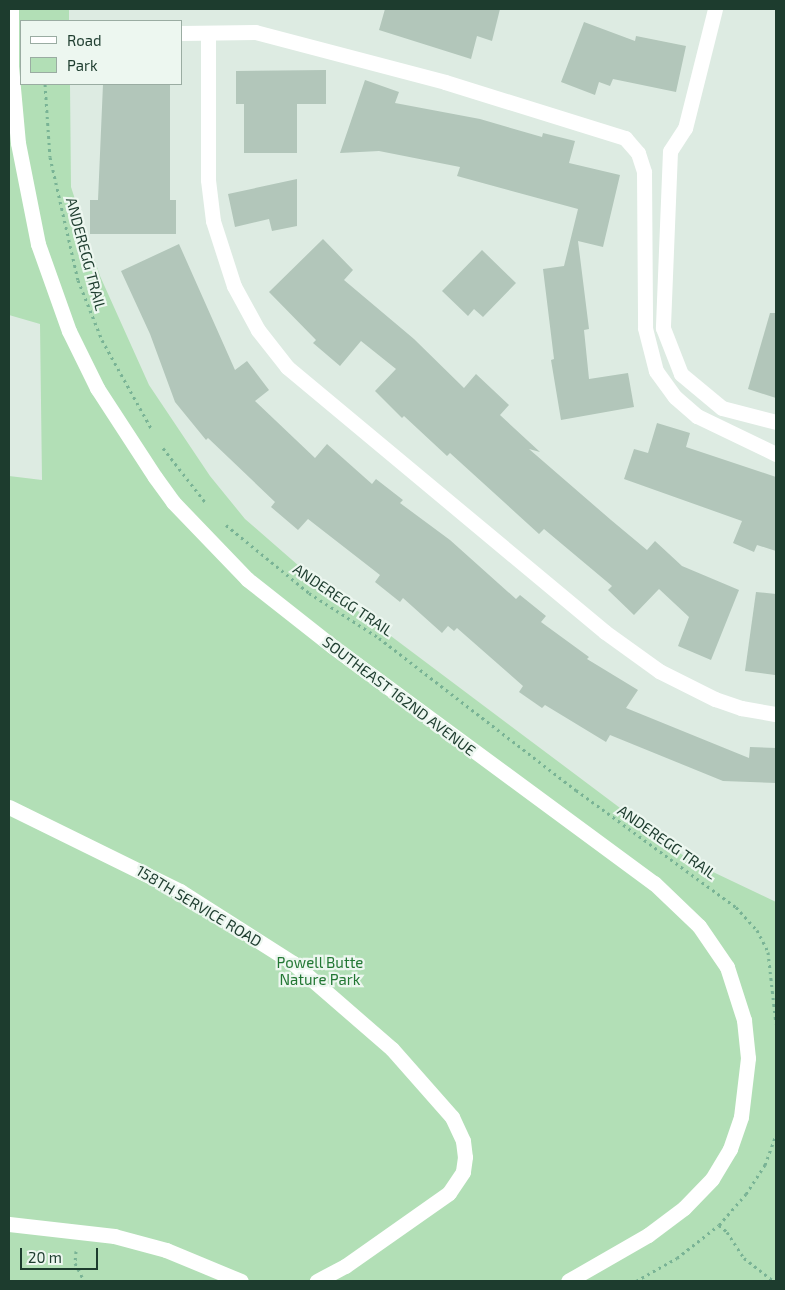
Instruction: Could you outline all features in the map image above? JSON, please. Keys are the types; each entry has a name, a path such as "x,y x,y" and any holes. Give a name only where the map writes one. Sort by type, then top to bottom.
{"street":[{"name":"SOUTHEAST 162ND AVENUE","path":"12,9 16,30 11,66 18,143 28,198 46,271 69,330 96,388 136,452 173,502 247,579 283,609 654,883 699,926 727,967 744,1020 748,1058 741,1116 730,1149 712,1179 684,1208 648,1235 568,1281"},
{"path":"715,9 685,128 670,150 663,328 682,374 722,408 776,422"},
{"path":"182,33 255,32 445,82 625,138 638,153 644,172 645,328 656,372 675,397 697,416 776,454"},
{"path":"208,34 208,180 212,221 234,286 258,330 287,367 605,632 659,671 715,699 776,714"},
{"name":"158TH SERVICE ROAD","path":"9,807 180,891 293,963 392,1049 452,1117 463,1141 466,1157 463,1172 449,1193 345,1266 317,1281"},
{"path":"9,1224 114,1236 166,1250 241,1281"}],"path":[{"name":"ANDEREGG TRAIL","path":"45,85 50,157 78,280 102,340 156,436"},
{"path":"160,442 207,504"},
{"name":"ANDEREGG TRAIL","path":"224,523 310,593 380,638 576,790 736,907 756,930 768,952 776,1024"},
{"path":"636,1281 677,1258 719,1226 746,1194 765,1165 776,1134"},
{"path":"719,1226 727,1232 744,1258 773,1281"},
{"path":"78,1232 75,1262 84,1281"}],"green space":[{"name":"Powell Butte Nature Park","path":"9,9 69,9 69,20 20,20 20,85 70,85 71,187 100,276 149,385 210,476 245,519 307,573 692,862 776,902 776,1281 9,1281 9,476 42,480 40,324 9,315"}],"building":[{"path":"385,9 500,9 492,41 477,36 471,59 379,30"},
{"path":"584,22 635,41 636,36 686,46 676,92 613,79 610,86 599,82 595,95 561,82"},
{"path":"326,70 326,104 297,104 297,153 244,153 244,104 236,104 236,71"},
{"path":"365,80 399,92 395,103 480,119 542,137 543,133 575,141 569,163 620,175 603,247 578,241 589,329 584,330 589,379 628,373 634,407 561,420 551,360 554,359 543,269 564,266 578,209 457,176 460,167 379,151 340,153"},
{"path":"103,85 170,85 170,200 176,200 176,234 90,234 90,200 98,200"},
{"path":"297,179 297,226 272,231 269,219 235,227 228,194"},
{"path":"323,239 353,270 344,280 414,339 464,388 476,374 509,405 500,415 540,452 529,449 611,520 647,550 655,541 682,566 739,590 711,660 678,646 689,617 659,589 634,615 608,590 612,586 544,529 539,534 450,453 447,456 404,416 402,418 375,391 396,369 361,341 340,366 313,343 316,340 269,292"},
{"path":"179,244 235,370 247,361 269,390 255,401 315,458 327,444 372,484 376,479 403,500 400,503 450,540 516,599 520,595 546,616 541,622 589,657 587,659 638,690 626,708 749,758 750,747 776,748 776,783 723,781 610,735 606,742 545,705 542,708 519,692 523,686 457,628 454,631 448,626 442,633 403,598 400,602 375,582 380,575 308,519 298,530 271,507 275,502 208,438 206,440 175,402 150,334 121,271"},
{"path":"482,250 516,283 483,317 474,309 468,316 442,291"},
{"path":"770,313 776,313 776,398 748,389"},
{"path":"657,423 690,433 686,447 776,477 776,551 757,545 754,552 733,543 742,521 624,479 634,449 648,453"},
{"path":"756,592 776,594 775,675 745,671"}]}
